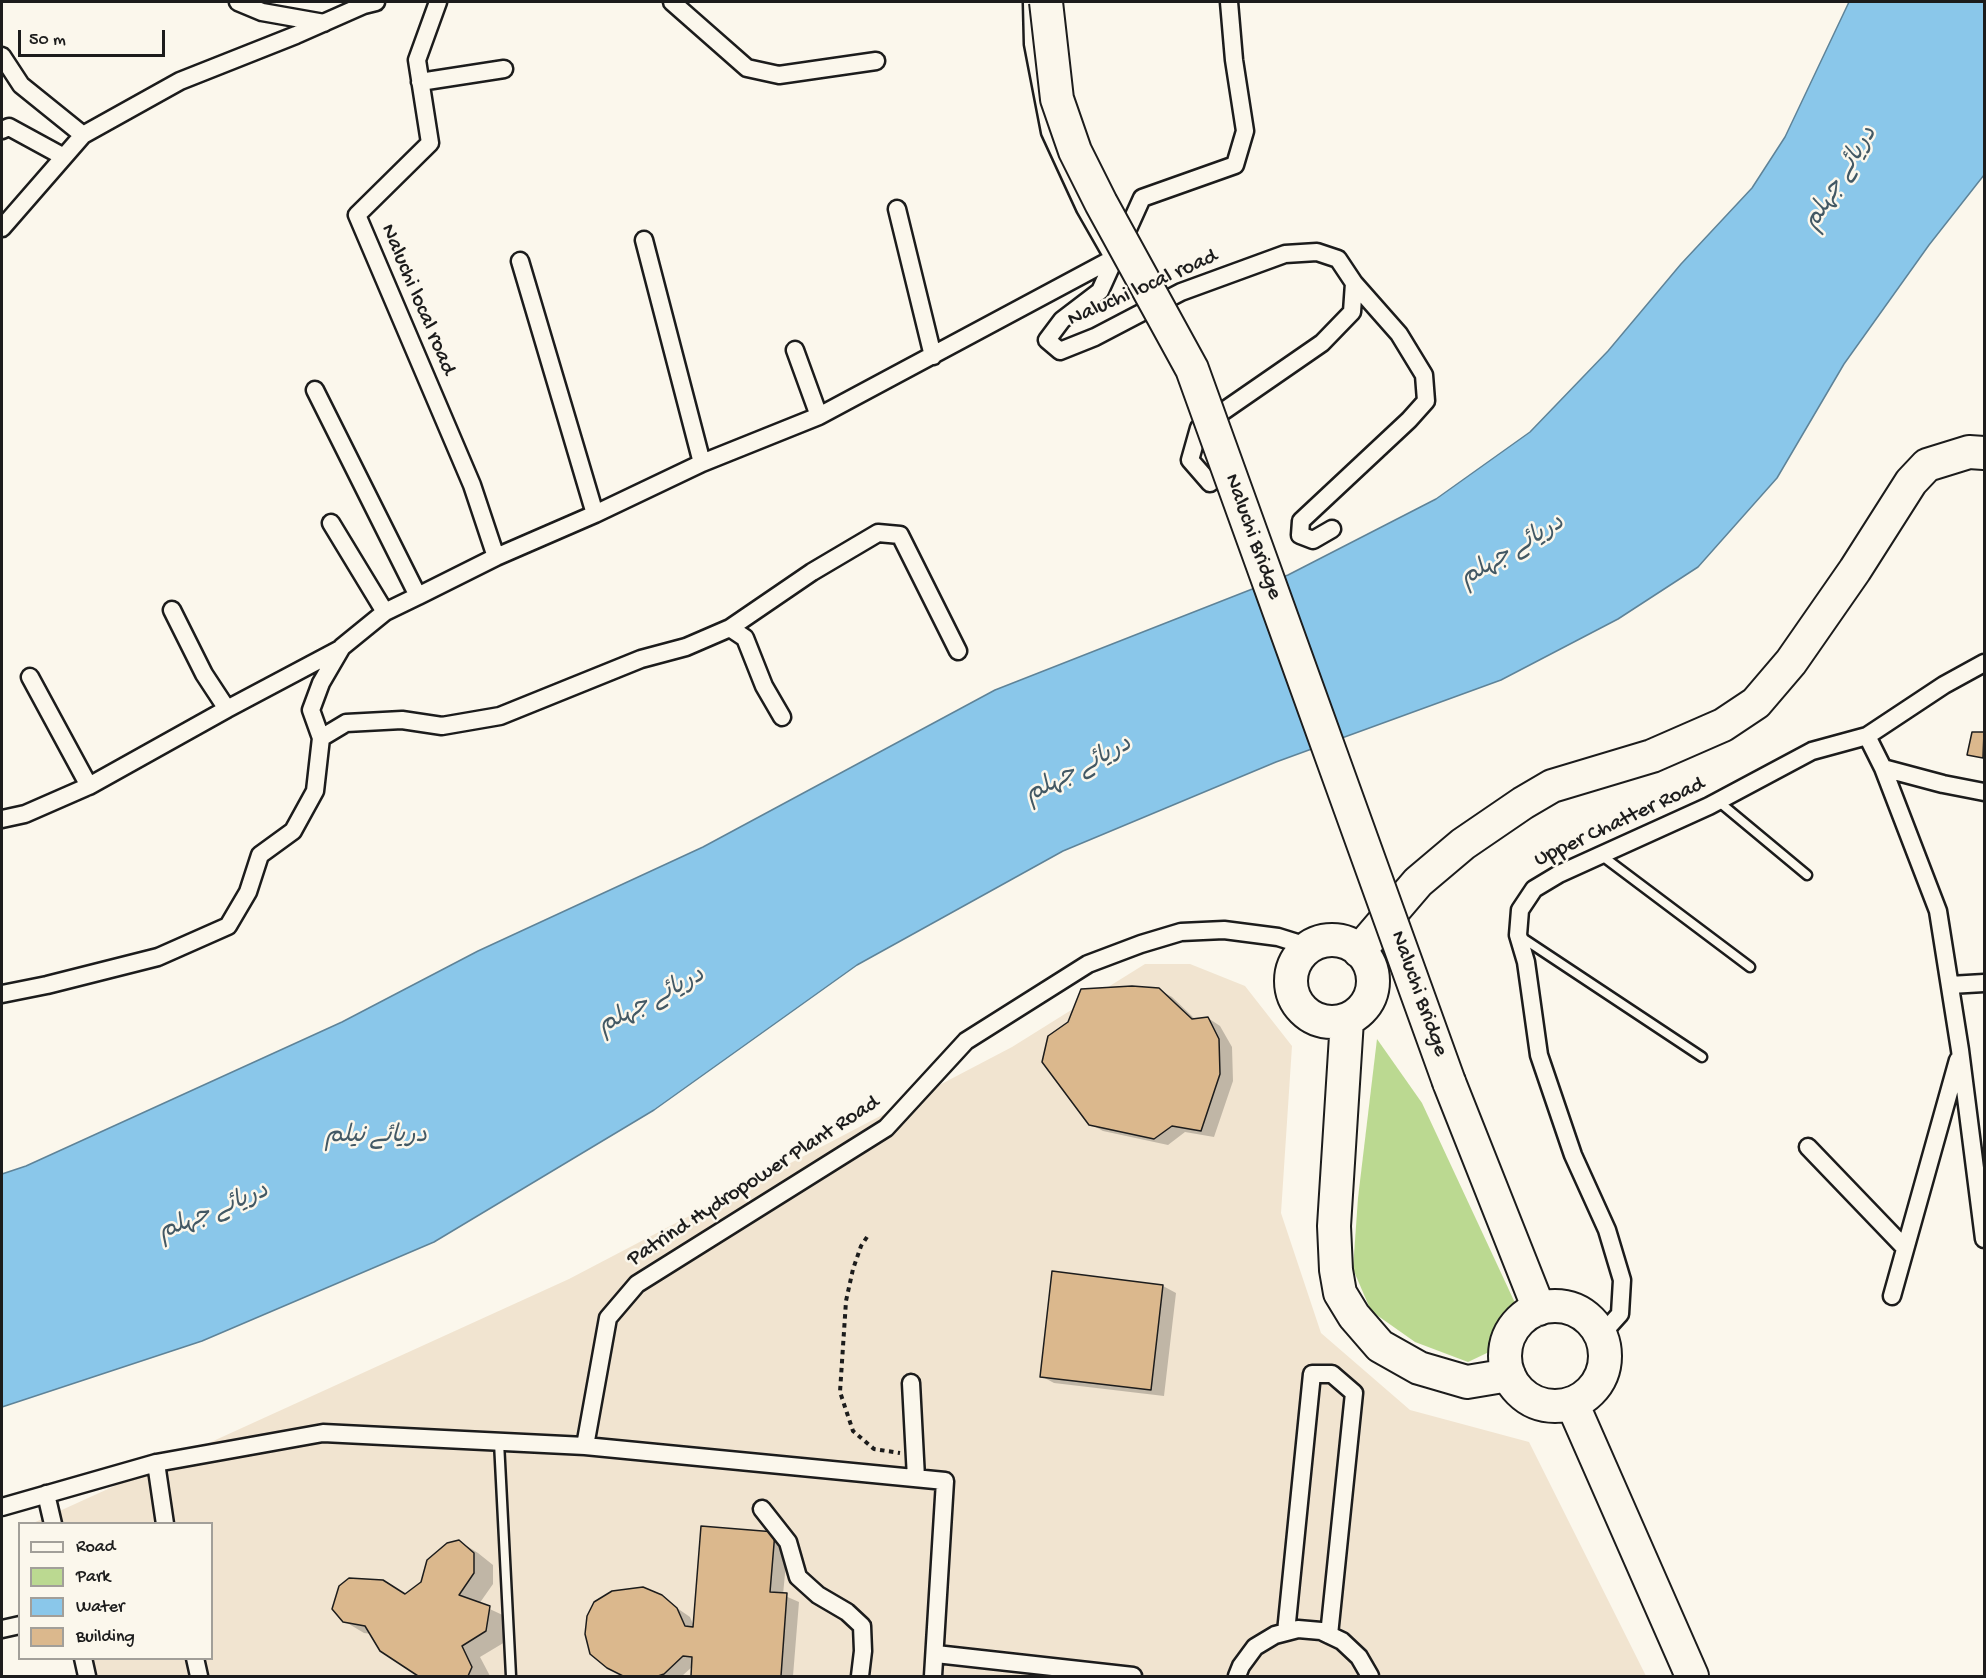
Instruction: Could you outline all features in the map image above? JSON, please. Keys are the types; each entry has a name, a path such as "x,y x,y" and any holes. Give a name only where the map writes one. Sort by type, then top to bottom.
{"highway":[{"name":"Naluchi Bridge","path":"1046,2 1057,99 1075,151 1192,369 1449,1082 1539,1309"},
{"path":"1359,951 1418,882 1463,844 1523,803 1552,786 1662,751 1723,725 1756,703 1791,662 1855,570 1911,482 1927,465 1969,452 1984,453"},
{"path":"1336,941 1348,944 1359,951 1368,962 1372,975 1372,989 1368,1002 1347,1020 1333,1022 1319,1020 1307,1014 1292,992 1291,979 1294,966 1301,955 1311,947 1323,942 1336,941"},
{"path":"1347,1020 1334,1226 1336,1270 1340,1293 1354,1316 1380,1346 1419,1368 1467,1382 1509,1375"},
{"path":"1545,1306 1562,1306 1578,1311 1592,1321 1601,1335 1605,1359 1598,1383 1587,1395 1572,1403 1556,1406 1539,1404 1524,1396 1513,1384 1506,1369 1504,1352 1508,1336 1517,1322 1530,1312 1545,1306"},
{"path":"1572,1403 1692,1677"}],"street":[{"path":"238,2 262,12 324,23"},
{"path":"2,228 83,135 180,81 376,2"},
{"name":"Naluchi local road","path":"438,2 417,60 430,142 357,215 471,485 496,557"},
{"path":"672,2 747,68 779,75 876,61"},
{"path":"1032,2 1033,44 1050,132 1085,208 1114,258"},
{"path":"2,819 25,814 90,786 342,647 385,612 496,557 702,464 819,416 1114,258 1142,198 1235,165 1245,131 1234,60 1229,2"},
{"path":"2,56 21,86 83,135"},
{"path":"420,82 504,69"},
{"path":"2,130 9,127 64,157"},
{"path":"897,209 933,356"},
{"path":"644,240 702,464"},
{"name":"Naluchi local road","path":"1114,258 1100,291 1062,320 1047,340 1060,351 1095,337 1180,292 1285,254 1317,252 1338,259 1353,283 1399,334 1424,375 1426,401 1409,420 1301,521 1300,535 1313,540 1332,529"},
{"path":"520,261 595,513"},
{"path":"1210,483 1190,460 1199,428 1322,343 1352,312 1353,283"},
{"path":"795,350 819,416"},
{"path":"315,390 418,597"},
{"path":"331,523 385,612"},
{"path":"321,738 346,723 402,720 442,726 500,716 641,659 686,647 730,628 812,572 878,533 900,535 958,651"},
{"path":"172,610 204,674 227,709"},
{"path":"730,628 745,638 764,686 782,717"},
{"path":"2,994 47,986 158,957 228,926 248,892 260,855 293,831 315,791 321,738 311,710 321,683 342,647"},
{"name":"Upper Chatter Road","path":"1601,1335 1620,1314 1622,1280 1607,1230 1573,1155 1539,1055 1526,962 1518,935 1520,910 1534,889 1559,874 1718,801 1812,751 1867,735 1944,685 1984,663"},
{"path":"30,677 90,786"},
{"path":"1867,735 1883,768 1938,911 1960,1050 1984,1239"},
{"path":"1883,768 1984,792"},
{"name":"Patrind Hydropower Plant Road","path":"585,1446 608,1318 637,1284 886,1128 966,1041 1088,964 1181,932 1224,930 1278,937 1311,947"},
{"path":"1950,985 1984,983"},
{"path":"1892,1296 1960,1050"},
{"path":"1808,1147 1905,1248"},
{"path":"1286,1632 1312,1374 1332,1374 1354,1394 1329,1635"},
{"path":"911,1383 916,1478"},
{"path":"2,1507 156,1463 323,1433 585,1446 945,1481 933,1677"},
{"path":"156,1463 165,1522"},
{"path":"46,1494 53,1522"},
{"path":"762,1509 788,1542 798,1577 818,1595 846,1612 862,1626 861,1677"},
{"path":"2,1629 18,1625"},
{"path":"1237,1677 1241,1666 1256,1647 1275,1635 1298,1629 1321,1631 1342,1641 1359,1657 1370,1677"},
{"path":"936,1654 1133,1677"},
{"path":"83,1660 87,1677"},
{"path":"195,1660 199,1677"}],"lane":[{"path":"1718,801 1807,875"},
{"path":"1600,855 1750,967"},
{"path":"1518,935 1702,1057"},
{"path":"500,1442 511,1677"}],"path":[{"path":"867,1237 861,1246 853,1269 846,1300 840,1392 853,1431 874,1449 915,1456"}],"shaded area":[{"path":"1145,964 1190,964 1245,986 1292,1046 1281,1213 1321,1333 1410,1410 1529,1442 1646,1676 83,1676 76,1660 213,1660 213,1522 35,1522 569,1279 1012,1047"}],"green space":[{"path":"1377,1039 1422,1103 1529,1333 1468,1362 1415,1342 1371,1311 1353,1269 1358,1198"}],"water":[{"name":"دریائے نیلم","path":"1849,2 1984,2 1984,175 1929,245 1844,364 1777,478 1698,567 1618,619 1501,680 1276,762 1063,851 857,965 654,1110 434,1242 202,1341 2,1407 2,1174 26,1166 342,1022 478,951 703,847 995,690 1288,575 1436,499 1530,432 1608,351 1681,264 1752,188 1785,137"}],"building":[{"path":"1972,732 1984,732 1983,758 1967,755"},
{"path":"1132,986 1159,988 1192,1019 1208,1017 1219,1039 1220,1074 1201,1131 1172,1126 1154,1139 1089,1125 1042,1062 1048,1036 1068,1022 1081,989"},
{"path":"1052,1271 1163,1285 1151,1390 1040,1377"},
{"path":"701,1526 775,1532 770,1592 787,1593 781,1676 691,1676 692,1657 683,1656 664,1674 658,1676 623,1676 607,1668 590,1654 585,1634 587,1616 594,1602 612,1591 643,1587 662,1595 677,1608 685,1626 693,1627"},
{"path":"459,1540 474,1553 474,1573 459,1595 490,1606 486,1631 462,1646 472,1667 468,1676 418,1676 380,1651 365,1626 343,1622 332,1609 339,1586 349,1578 383,1580 405,1594 421,1582 427,1560 447,1543"}],"water label":[{"name":"دریائے جہلم","path":"1842,179"},
{"name":"دریائے جہلم","path":"1513,552"},
{"name":"دریائے جہلم","path":"1079,771"},
{"name":"دریائے جہلم","path":"652,1002"},
{"name":"دریائے جہلم","path":"214,1213"}]}
